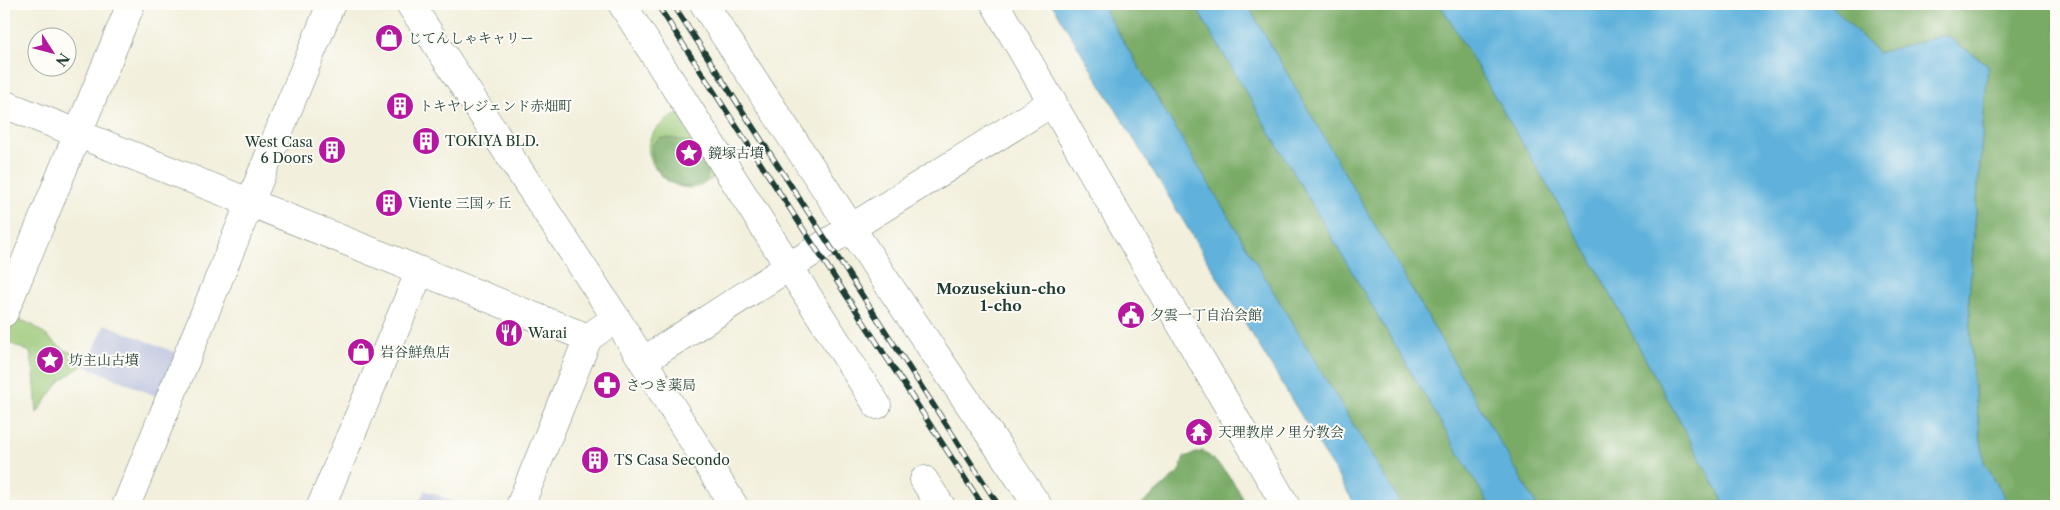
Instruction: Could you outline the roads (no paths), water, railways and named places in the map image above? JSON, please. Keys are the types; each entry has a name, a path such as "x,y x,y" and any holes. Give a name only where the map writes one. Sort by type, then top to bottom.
{"street":[{"path":"4,313 131,4"},
{"path":"126,506 331,4"},
{"path":"410,4 616,318 734,506"},
{"path":"622,4 796,262 876,405"},
{"path":"704,4 846,231 1038,506"},
{"path":"995,4 1286,506"},
{"path":"643,361 796,262 1053,102"},
{"path":"4,104 249,204 588,338"},
{"path":"321,506 420,271"},
{"path":"520,506 588,338 616,318"},
{"path":"924,480 941,506"}],"water":[{"path":"1052,4 1101,4 1402,506 1356,506"},
{"path":"1194,4 1247,4 1537,506 1490,506"},
{"path":"1440,4 1830,4 1878,53 1945,35 1988,65 1969,296 1973,380 1984,462 2010,506 1726,506 1595,266"}],"railway":[{"path":"657,4 983,506"},
{"path":"673,4 999,506"}],"place":[{"name":"じてんしゃキャリー","path":"389,38"},
{"name":"トキヤレジェンド赤畑町","path":"400,106"},
{"name":"TOKIYA BLD.","path":"426,141"},
{"name":"West Casa 6 Doors","path":"332,150"},
{"name":"鏡塚古墳","path":"689,153"},
{"name":"Viente 三国ヶ丘","path":"389,203"},
{"name":"夕雲一丁自治会館","path":"1131,315"},
{"name":"Warai","path":"509,333"},
{"name":"岩谷鮮魚店","path":"361,352"},
{"name":"坊主山古墳","path":"50,360"},
{"name":"さつき薬局","path":"607,385"},
{"name":"天理教岸ノ里分教会","path":"1199,432"},
{"name":"TS Casa Secondo","path":"595,460"}],"district":[{"name":"Mozusekiun-cho 1-cho","path":"1001,298"}]}
